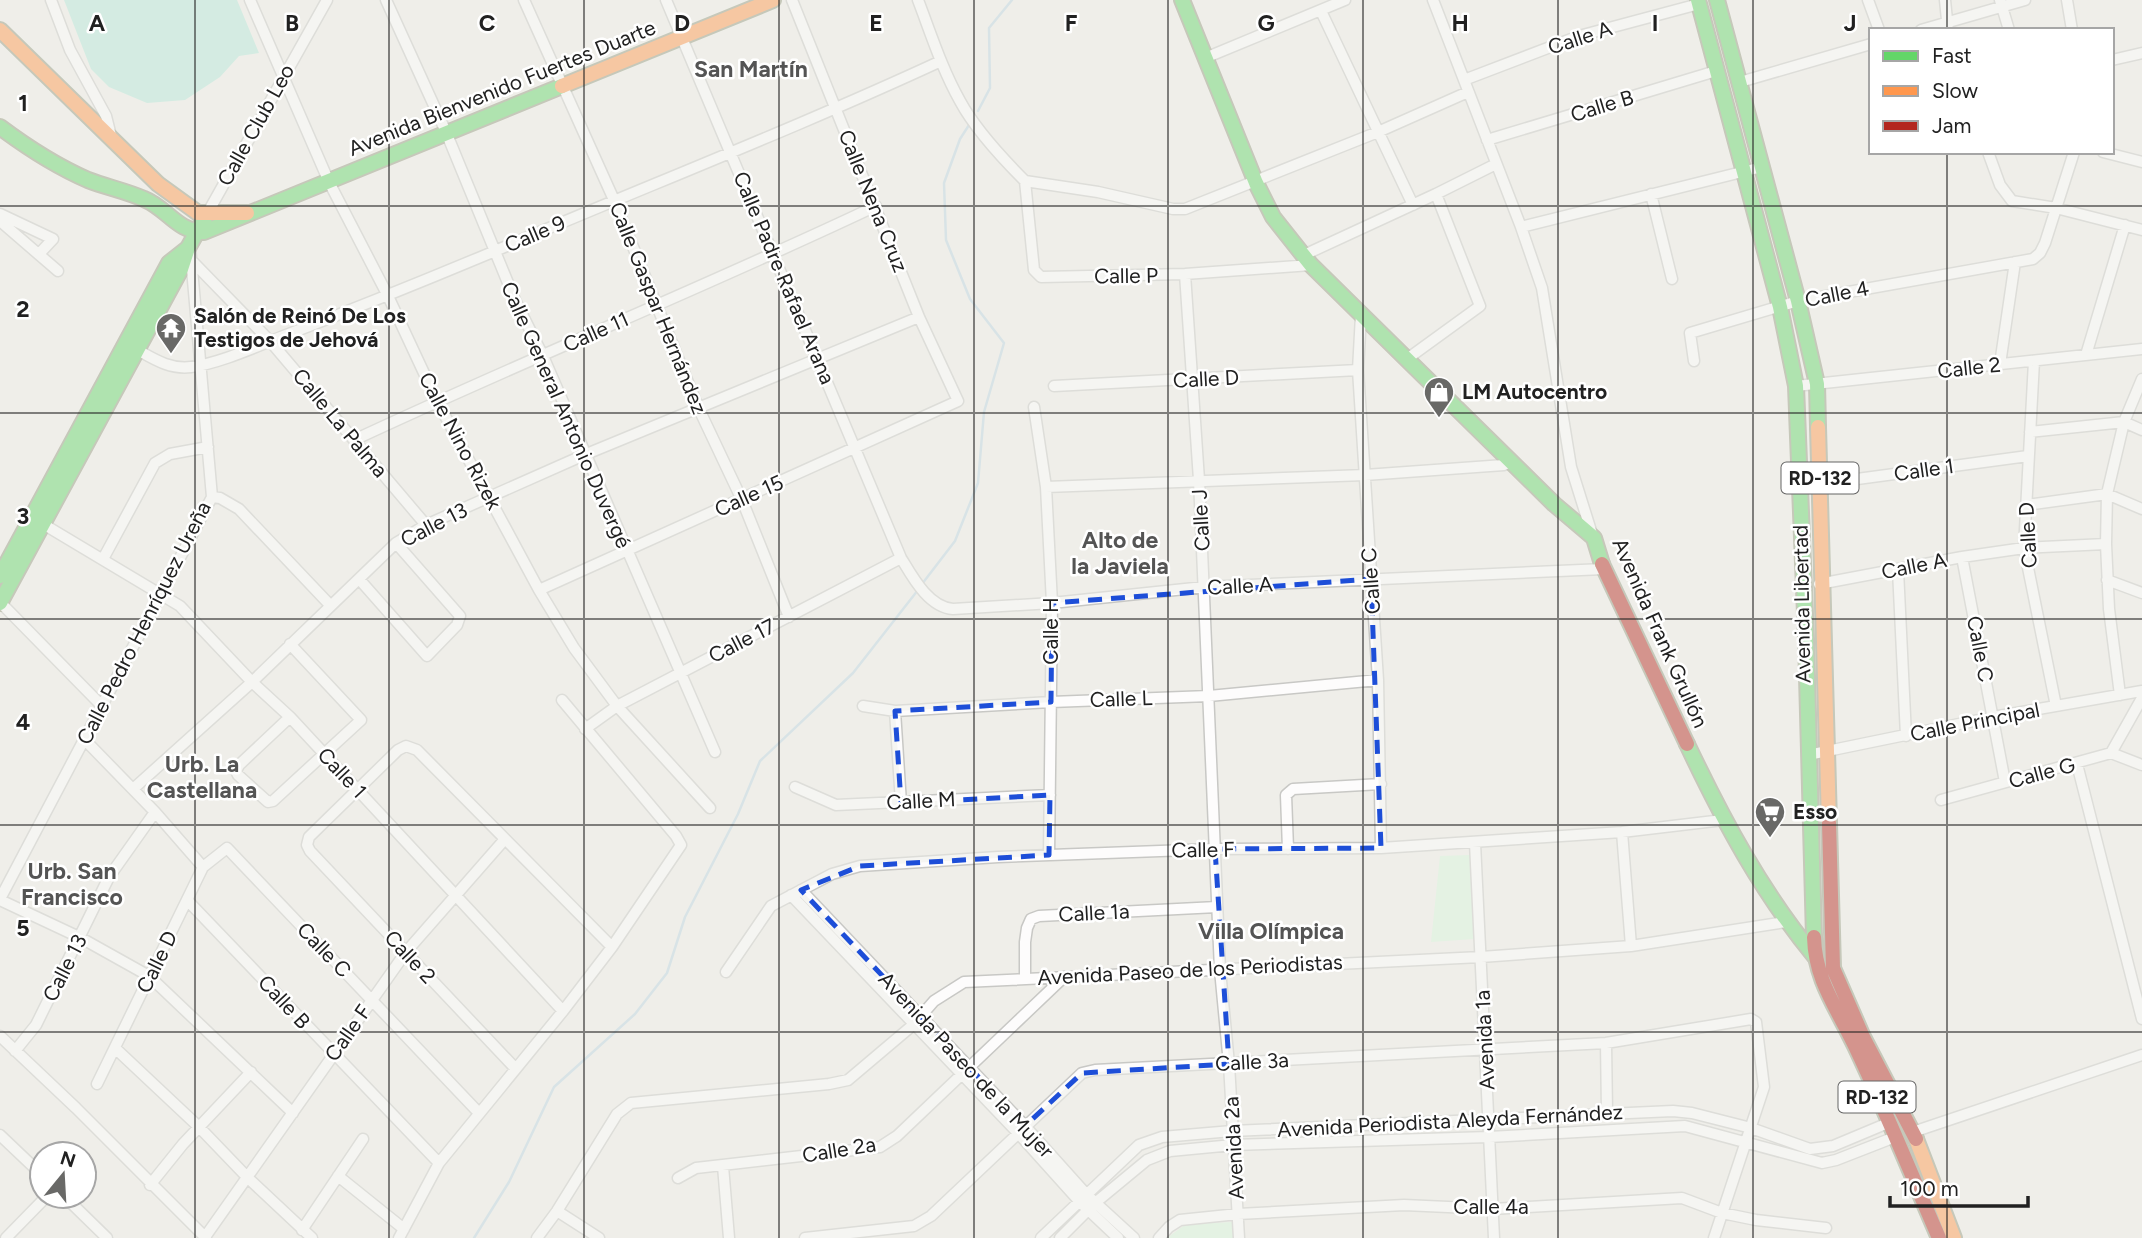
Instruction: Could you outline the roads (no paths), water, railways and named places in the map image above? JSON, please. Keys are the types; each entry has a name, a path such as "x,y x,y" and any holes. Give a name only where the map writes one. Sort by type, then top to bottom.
{"main road":[{"name":"Avenida Bienvenido Fuertes Duarte","path":"192,247 217,229 247,213 773,0"},
{"name":"Avenida Frank Grullón","path":"1182,0 1256,183 1273,217 1307,260 1554,504 1594,538 1604,569 1723,820 1786,922 1814,957 1833,968"},
{"name":"Avenida Libertad","path":"1717,0 1798,301 1817,384 1833,968"},
{"name":"Avenida Libertad","path":"1698,2 1780,307 1797,386 1814,957"},
{"path":"0,30 101,119 113,139 158,184 191,209 207,214 192,247 169,262 131,347 37,521 0,602"},
{"path":"0,127 20,143 76,177 146,200 161,208 183,229 192,247"},
{"path":"146,200 158,184"},
{"name":"Avenida Bienvenido Fuertes Duarte","path":"207,214 247,213"},
{"path":"0,576 37,521"},
{"name":"RD-132","path":"1814,957 1820,979 1856,1046 1939,1238"},
{"name":"RD-132","path":"1833,968 1863,1037 1913,1132 1954,1238"}],"street":[{"path":"51,0 101,119"},
{"name":"Calle Nino Rizek","path":"250,0 329,182 388,296 437,401 539,590 574,649 617,706 710,808"},
{"name":"Calle Club Leo","path":"207,214 327,0"},
{"name":"Calle General Antonio Duvergé","path":"386,0 715,752"},
{"name":"Calle Gaspar Hernández","path":"524,0 614,200 698,407 742,500 789,617"},
{"name":"Calle Padre Rafael Arana","path":"666,0 901,558"},
{"name":"Calle Nena Cruz","path":"792,0 919,317 958,401"},
{"path":"918,0 960,102 1008,164 1025,181 1098,192 1180,210 1256,183 1468,92"},
{"path":"1205,58 1345,0"},
{"path":"1433,0 1542,288 1571,467 1594,538"},
{"path":"1868,0 1878,28"},
{"path":"1945,0 1948,26 2001,3 2025,0"},
{"path":"2067,0 2072,28"},
{"name":"Calle A","path":"1464,80 1580,36 1698,2"},
{"path":"2001,3 2008,28"},
{"path":"1321,11 1413,205"},
{"path":"1740,82 1869,45"},
{"path":"2114,60 2142,53"},
{"name":"Calle 9","path":"131,347 168,366 187,368 270,341 388,296 836,110 941,61"},
{"name":"Calle B","path":"1487,140 1716,71"},
{"path":"1989,154 2000,185 2012,201 2056,208 2142,230"},
{"path":"2000,364 2015,262 2033,259 2040,253 2073,154"},
{"path":"2111,154 2142,162"},
{"path":"1307,260 1496,164"},
{"path":"1521,227 1762,167"},
{"name":"Calle P","path":"1025,181 1034,270 1037,276 1185,274 1307,260"},
{"path":"1407,359 1480,306 1436,194"},
{"path":"1651,194 1672,279"},
{"name":"Calle 11","path":"354,440 437,401 775,254 876,206"},
{"path":"0,214 53,239 39,254"},
{"path":"0,221 58,271"},
{"path":"2086,355 2125,225"},
{"name":"Calle La Palma","path":"192,247 426,525"},
{"name":"Calle Pedro Henríquez Ureña","path":"0,899 212,496 192,247"},
{"name":"Calle 4","path":"1694,361 1690,332 1798,301 2015,262"},
{"name":"Calle J","path":"1185,274 1199,480 1215,849"},
{"name":"Calle C","path":"1361,314 1359,370 1378,680 1381,848"},
{"name":"Calle 13","path":"133,789 252,682 396,543 426,525 584,454 919,317"},
{"name":"Calle 2","path":"1797,386 2142,349"},
{"name":"Calle D","path":"2034,361 2024,548 2056,706"},
{"name":"Calle D","path":"1054,386 1359,370"},
{"path":"2120,695 2107,580 2107,494 2124,422 2142,379"},
{"name":"Calle 15","path":"539,590 958,401"},
{"name":"Calle H","path":"1034,407 1046,487 1052,603 1049,855"},
{"path":"2030,432 2124,422 2142,430"},
{"path":"103,559 155,463 170,454 208,447"},
{"name":"Calle 1","path":"1801,498 1820,490 2028,456"},
{"path":"1046,487 1365,475 1504,465 1512,461"},
{"path":"2026,505 2107,494 2142,509"},
{"path":"212,496 239,509 330,605"},
{"name":"Calle 1","path":"37,521 180,607 252,682 290,717 563,1011"},
{"path":"359,579 427,656 457,625 460,616 396,543"},
{"name":"Calle A","path":"1804,586 2024,548 2106,544"},
{"name":"Calle C","path":"1962,557 2005,782"},
{"name":"Calle A","path":"901,558 915,583 942,607 953,609 1052,603 1204,587 1604,569"},
{"name":"Calle 17","path":"585,729 617,706 901,558"},
{"path":"1898,570 1906,736"},
{"path":"2107,580 2142,593"},
{"path":"0,602 101,705"},
{"path":"290,644 361,720 273,801 268,802 236,771 239,765 290,717"},
{"name":"Calle L","path":"863,706 895,711 1209,696 1378,680"},
{"name":"Calle Principal","path":"1808,755 2142,691"},
{"path":"2142,698 2111,753 2142,765"},
{"path":"338,1176 402,1233 439,1163 612,947 681,845 676,835 562,700"},
{"path":"895,711 901,803"},
{"path":"85,739 156,812 203,867"},
{"path":"359,790 398,750 406,746 417,750 612,947"},
{"name":"Calle G","path":"1941,800 2111,753"},
{"path":"2077,764 2142,1018"},
{"path":"1288,849 1286,795 1289,791 1381,785"},
{"name":"Calle M","path":"795,787 836,805 1050,795"},
{"name":"Calle 2","path":"359,790 309,837 307,845 310,851 515,1068"},
{"name":"Calle 13","path":"15,1051 36,1025 109,877 156,812"},
{"name":"Calle F","path":"726,972 771,906 832,874 860,866 1049,855 1215,849 1381,848 1475,843 1622,832 1723,820"},
{"path":"1622,832 1630,946"},
{"name":"Calle F","path":"205,1238 406,953 505,839"},
{"name":"Avenida 1a","path":"1475,843 1494,1238"},
{"name":"Calle C","path":"227,848 479,1113"},
{"name":"Calle D","path":"97,1084 203,867 227,848"},
{"name":"Avenida 2a","path":"1215,849 1220,970 1229,1064 1239,1238"},
{"name":"Avenida Paseo de la Mujer","path":"801,890 917,1021"},
{"name":"Avenida Paseo de la Mujer","path":"791,895 917,1021 1083,1198 1133,1238"},
{"path":"0,899 81,938 149,976 293,1113"},
{"name":"Calle B","path":"187,900 439,1163"},
{"name":"Calle 1a","path":"1026,978 1027,928 1031,919 1039,916 1217,907"},
{"name":"Avenida Paseo de los Periodistas","path":"557,1211 617,1114 631,1103 848,1080 917,1021 934,1001 964,982 1481,957 1630,946 1786,922"},
{"name":"Calle 2a","path":"678,1178 696,1168 880,1147 897,1136 1064,977"},
{"name":"Calle 3a","path":"805,1238 914,1226 931,1216 1082,1073 1095,1070 1606,1042 1751,1019 1756,1022 1764,1087 1751,1128"},
{"path":"0,1036 205,1238"},
{"path":"1606,1042 1607,1112"},
{"path":"116,1049 312,1238"},
{"path":"1913,1132 2142,1055"},
{"path":"150,1185 199,1127 251,1072"},
{"name":"Avenida Periodista Aleyda Fernández","path":"1041,1238 1139,1145 1150,1140 1232,1131 1607,1112 1683,1112 1751,1128 1810,1149 1833,1146 1888,1124"},
{"name":"Avenida Periodista Aleyda Fernández","path":"1060,1238 1092,1206 1147,1160 1170,1151 1233,1144 1489,1137 1685,1125 1822,1163 1895,1137"},
{"path":"1714,1238 1751,1128"},
{"path":"0,1135 28,1162"},
{"path":"302,1230 363,1139"},
{"path":"723,1166 729,1238"},
{"name":"Calle 4a","path":"1159,1238 1180,1220 1238,1214 1404,1205 1492,1209 1682,1198 1722,1213 1782,1225 1826,1228"},
{"name":"Avenida Paseo de la Mujer","path":"1092,1206 1118,1238"},
{"path":"6,1238 33,1210"},
{"path":"78,1210 107,1238"},
{"path":"537,1238 557,1211 599,1238"}],"waterway":[{"path":"978,111 990,88 989,28 1012,0"},
{"path":"922,584 955,541 978,483 984,412 1004,343 970,299 946,240 944,183 960,139 969,125"},
{"path":"474,1238 509,1182 554,1087 635,1014 667,973 685,917 738,814 760,761 853,673 918,590"}],"place":[{"name":"Salón de Reinó De Los Testigos de Jehová","path":"171,355"},
{"name":"LM Autocentro","path":"1439,419"},
{"name":"Esso","path":"1770,839"}],"district":[{"name":"San Martín","path":"751,69"},
{"name":"Alto de la Javiela","path":"1120,553"},
{"name":"Urb. La Castellana","path":"202,777"},
{"name":"Urb. San Francisco","path":"72,884"},
{"name":"Villa Olímpica","path":"1271,931"}]}
